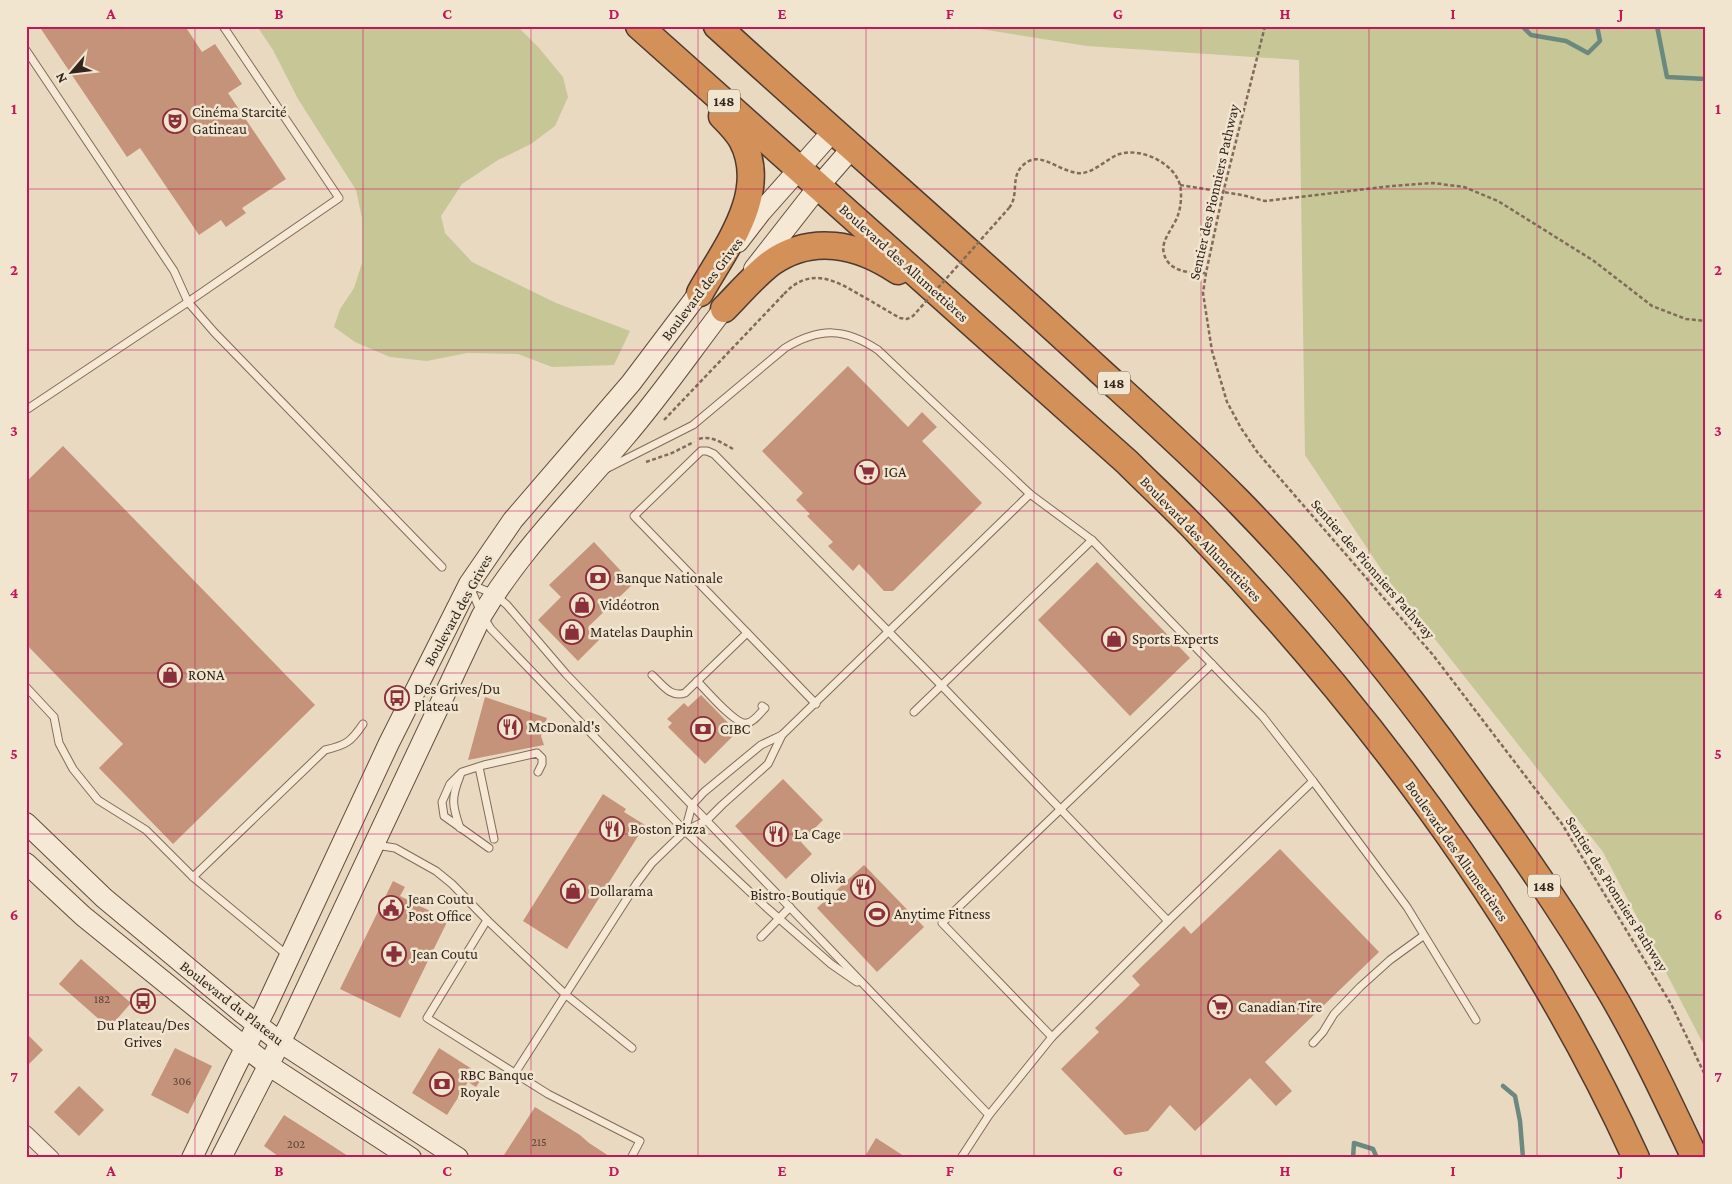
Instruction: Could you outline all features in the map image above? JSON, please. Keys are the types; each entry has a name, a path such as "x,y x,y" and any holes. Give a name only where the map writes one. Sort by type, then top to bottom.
{"highway":[{"name":"148","path":"717,26 842,140 1012,290 1190,454 1277,542 1360,635 1465,772 1515,842 1553,901 1610,990 1655,1074 1695,1158"},
{"name":"Boulevard des Allumettières","path":"643,30 1112,448 1195,529 1300,644 1395,761 1483,885 1526,951 1612,1106 1636,1158"},
{"path":"643,30 736,130 747,151 750,164 752,180 745,211 700,293"},
{"path":"724,309 770,264 801,248 834,245 852,248 871,255 892,266 952,306"}],"street":[{"name":"Boulevard des Grives","path":"192,1158 337,856 388,743 469,584 513,520 631,383 761,212 800,168 842,140"},
{"name":"Boulevard des Grives","path":"221,1158 280,1042 482,615 494,594 534,541 661,393 819,186 842,140"},
{"name":"Boulevard du Plateau","path":"26,823 104,898 257,1025 458,1158"},
{"name":"Boulevard du Plateau","path":"26,863 96,927 268,1065 411,1158"},
{"path":"26,1133 52,1158"}],"lane":[{"path":"26,410 339,198 223,26"},
{"path":"26,50 174,270 188,302 243,362 442,567"},
{"path":"592,475 693,424 785,348 797,341 823,332 833,333 857,338 878,350 1030,494 1092,540 1263,717 1407,907 1476,1020"},
{"path":"816,704 634,516 701,451 714,454 942,686 1168,921"},
{"path":"685,831 692,805 704,792 751,752 761,745 782,736 1030,494"},
{"path":"914,712 1092,540"},
{"path":"469,584 494,594 529,630 566,674 989,1115"},
{"path":"469,584 482,615 491,629 685,831 751,894 831,964 871,992"},
{"path":"652,674 670,692 680,695 685,693 746,633"},
{"path":"1052,1037 942,923 1212,664"},
{"path":"698,681 729,714 743,723 748,723 752,720 765,708 762,706"},
{"path":"26,687 54,717 59,743 72,769 98,800 146,830 193,877 289,957"},
{"path":"193,877 325,750 346,744 356,736 363,724"},
{"path":"515,1074 636,883 652,863 685,831 707,820 768,764 782,736"},
{"path":"489,848 444,816 442,802 450,784 462,772 537,753 542,758 542,764 538,772"},
{"path":"479,767 494,839"},
{"path":"460,828 455,813 453,793 462,772"},
{"path":"961,1158 989,1115 1052,1037 1168,921 1313,781"},
{"path":"373,845 395,848 436,871 452,884 565,994 632,1048"},
{"path":"761,937 790,907"},
{"path":"487,920 427,1018 548,1094 640,1141 631,1158"},
{"path":"1313,1043 1323,1032 1334,1014 1360,986 1390,960 1423,936"}],"path":[{"name":"Sentier des Pionniers Pathway","path":"1265,26 1223,193 1203,292 1212,351 1227,402 1241,428 1270,468 1433,655 1562,824 1671,1004 1706,1077"},
{"path":"784,294 796,284 816,278 825,278 843,284 900,318 907,319 913,316 1009,208 1014,201 1016,176 1021,168 1034,159 1044,161 1066,171 1084,173 1117,155 1128,152 1143,154 1158,160 1169,168 1180,185 1181,205 1164,244 1164,253 1168,262 1185,273 1206,273"},
{"path":"1180,185 1265,201 1433,183 1464,187 1498,201 1594,262 1652,306 1686,319 1706,321"},
{"path":"646,462 672,453 702,438 716,439 733,449"}],"green space":[{"path":"257,26 517,26 539,48 563,77 568,97 555,126 531,144 498,160 462,184 441,216 445,233 472,262 556,303 630,331 614,365 552,367 518,354 467,353 427,361 390,357 355,342 334,327 340,309 354,288 362,263 362,218 356,190 298,99 273,50"},
{"path":"962,26 1706,26 1706,1049 1603,852 1389,581 1305,455 1299,60 1087,46"}],"building":[{"name":"Cinéma Starcité Gatineau","path":"39,26 185,26 202,52 215,44 242,84 228,93 286,179 242,208 246,213 226,227 221,220 199,235 140,148 127,157"},
{"name":"IGA","path":"848,366 908,427 922,412 937,427 922,441 982,503 893,591 884,591 859,564 853,571 828,546 833,542 807,516 810,514 796,500 803,493 762,451"},
{"name":"RONA","path":"63,446 315,705 173,844 99,768 123,744 26,644 26,482"},
{"path":"594,542 633,584 589,626 601,638 578,661 538,620 561,597 549,585"},
{"name":"Sports Experts","path":"1097,562 1190,658 1130,716 1038,620"},
{"name":"CIBC","path":"701,695 737,732 705,764 668,727 672,723 667,719 684,703 688,707"},
{"name":"McDonald's","path":"485,697 547,718 541,736 544,745 468,760"},
{"name":"La Cage","path":"783,779 823,820 801,842 812,854 786,879 735,826"},
{"name":"Dollarama","path":"603,794 626,809 624,812 645,825 567,949 523,921"},
{"name":"Canadian Tire","path":"1280,849 1379,952 1265,1062 1292,1091 1276,1106 1250,1078 1195,1131 1170,1105 1148,1131 1125,1135 1061,1069 1099,1032 1095,1028 1140,985 1132,976 1184,926 1191,934"},
{"name":"Anytime Fitness","path":"864,865 924,927 877,972 817,908"},
{"name":"Jean Coutu","path":"393,881 405,887 400,896 448,920 400,1018 340,989"},
{"path":"81,959 131,1003 109,1028 59,984"},
{"path":"26,1033 43,1050 26,1067"},
{"path":"175,1048 212,1066 188,1114 151,1095"},
{"name":"RBC Banque Royale","path":"439,1048 483,1076 476,1087 468,1082 447,1115 412,1093"},
{"path":"79,1086 104,1110 79,1136 54,1112"},
{"path":"535,1107 580,1135 612,1158 502,1158"},
{"path":"284,1115 351,1158 282,1158 278,1156 264,1146"},
{"path":"876,1138 907,1158 864,1158"}],"waterway":[{"path":"1522,26 1531,35 1566,41 1588,53 1600,41 1597,26"},
{"path":"1657,26 1667,77 1706,79"},
{"path":"1503,1086 1515,1096 1520,1121 1523,1158"},
{"path":"1353,1158 1354,1143 1373,1149 1377,1158"}],"place":[{"name":"Cinéma Starcité Gatineau","path":"175,121"},
{"name":"IGA","path":"867,472"},
{"name":"Banque Nationale","path":"598,578"},
{"name":"Vidéotron","path":"582,605"},
{"name":"Matelas Dauphin","path":"572,632"},
{"name":"Sports Experts","path":"1114,639"},
{"name":"RONA","path":"170,675"},
{"name":"Des Grives/Du Plateau","path":"397,698"},
{"name":"McDonald's","path":"510,727"},
{"name":"CIBC","path":"703,729"},
{"name":"Boston Pizza","path":"612,829"},
{"name":"La Cage","path":"776,834"},
{"name":"Olivia Bistro-Boutique","path":"863,887"},
{"name":"Dollarama","path":"573,891"},
{"name":"Jean Coutu Post Office","path":"391,908"},
{"name":"Anytime Fitness","path":"877,914"},
{"name":"Jean Coutu","path":"394,954"},
{"name":"Du Plateau/Des Grives","path":"143,1001"},
{"name":"Canadian Tire","path":"1220,1007"},
{"name":"RBC Banque Royale","path":"442,1084"}]}
